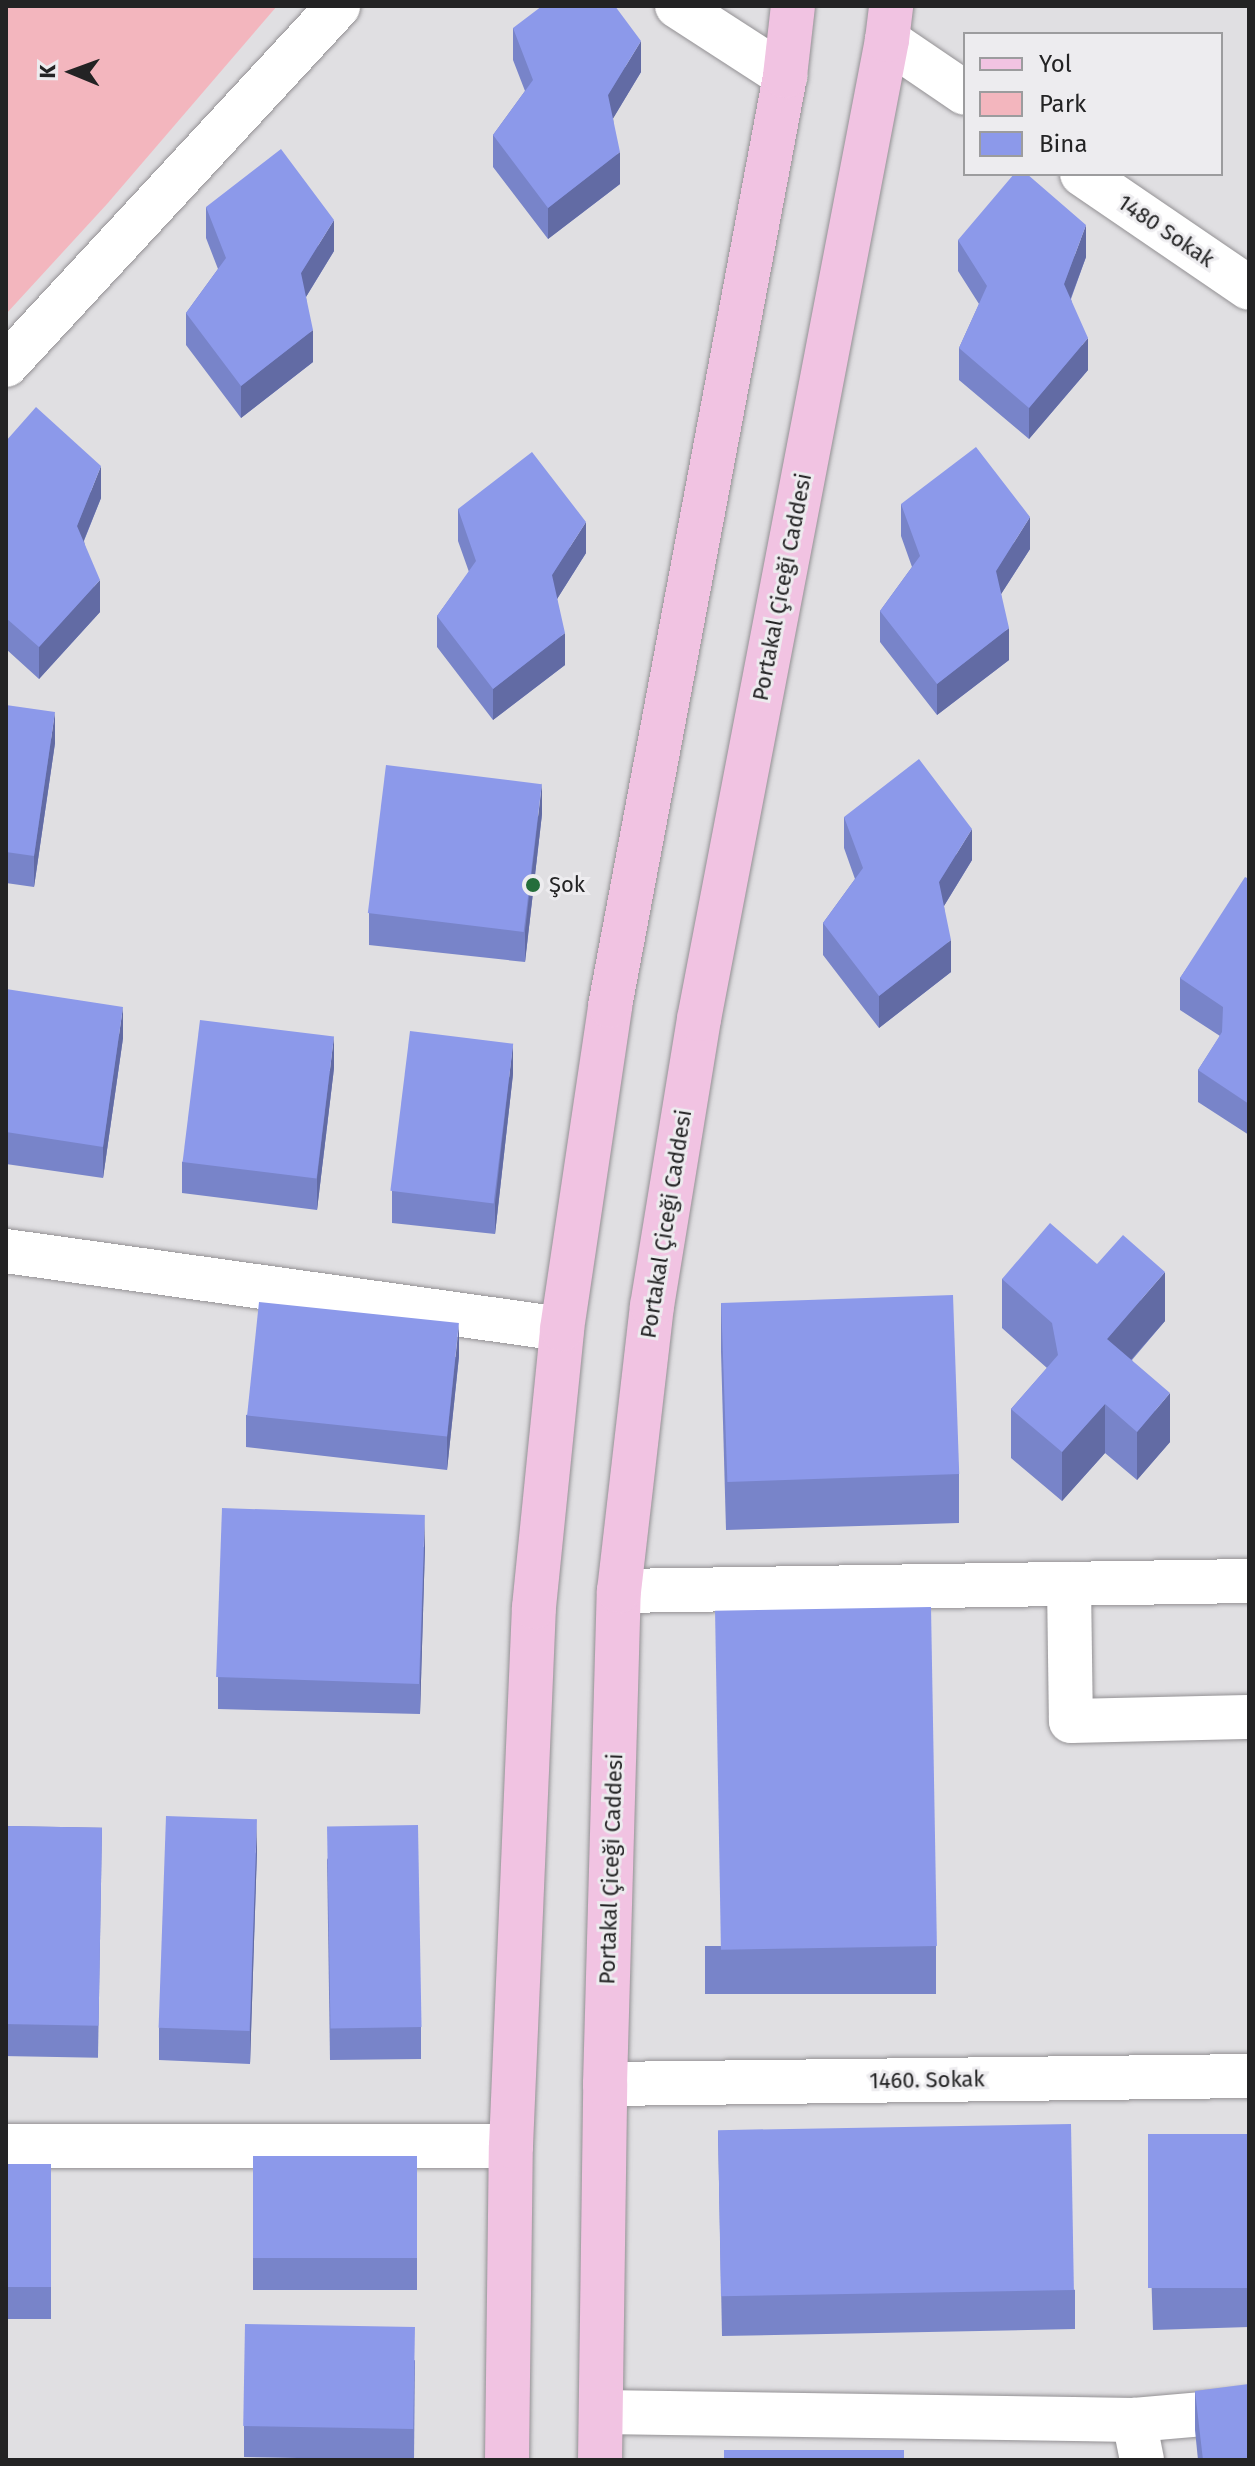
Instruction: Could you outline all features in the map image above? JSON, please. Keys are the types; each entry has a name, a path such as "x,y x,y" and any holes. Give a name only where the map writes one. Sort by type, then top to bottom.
{"main road":[{"path":"507,2460 511,2146 534,1607 562,1329 610,1006 785,76 793,6"},
{"name":"Portakal Çiceği Caddesi","path":"600,2460 605,2084 619,1591 652,1306 699,1019 889,23"}],"street":[{"path":"6,365 338,6"},
{"path":"677,6 785,76"},
{"path":"889,23 963,91"},
{"name":"1480 Sokak","path":"1085,176 1249,288"},
{"path":"6,1251 562,1329"},
{"path":"619,1591 1249,1581"},
{"path":"1069,1584 1071,1721 1249,1717"},
{"name":"1460. Sokak","path":"605,2084 1249,2076"},
{"path":"6,2146 511,2146"},
{"path":"601,2412 1138,2440 1249,2410"}],"green space":[{"path":"6,6 277,6 107,204 6,314"}],"building":[{"path":"542,6 615,6 641,41 608,95 620,152 548,208 493,135 533,80 513,28"},
{"path":"281,149 334,220 301,273 313,330 241,386 186,313 226,258 206,207"},
{"path":"1012,176 1029,176 1086,225 1064,284 1088,338 1029,408 959,348 987,286 958,240"},
{"path":"36,407 101,466 77,526 100,580 39,647 6,618 6,441"},
{"path":"976,447 1030,517 996,571 1009,628 937,684 880,611 920,556 901,504"},
{"path":"532,452 586,522 552,575 565,633 493,689 437,616 476,561 458,509"},
{"path":"6,705 55,712 34,856 6,852"},
{"path":"919,759 972,829 939,882 951,940 879,996 823,923 863,868 844,817"},
{"path":"386,765 542,784 524,932 368,913"},
{"path":"1245,877 1249,879 1249,1104 1198,1070 1222,1032 1223,1007 1180,978"},
{"path":"6,989 123,1007 103,1147 6,1132"},
{"path":"200,1020 334,1036 317,1178 183,1162"},
{"path":"410,1031 513,1044 494,1203 390,1191"},
{"path":"1050,1223 1097,1264 1123,1235 1165,1272 1107,1339 1170,1393 1137,1432 1105,1404 1062,1452 1011,1409 1058,1355 1052,1323 1002,1279"},
{"path":"953,1295 959,1474 727,1482 721,1303"},
{"path":"259,1302 459,1323 447,1436 247,1415"},
{"path":"222,1508 425,1515 419,1684 216,1677"},
{"path":"931,1607 937,1946 721,1950 715,1611"},
{"path":"166,1816 257,1819 250,2031 159,2028"},
{"path":"418,1825 422,2027 331,2029 327,1827"},
{"path":"6,1826 102,1828 99,2026 6,2024"},
{"path":"1071,2124 1074,2290 721,2296 718,2130"},
{"path":"1148,2134 1249,2134 1249,2288 1148,2288"},
{"path":"253,2156 417,2156 417,2258 253,2258"},
{"path":"6,2164 51,2164 51,2287 6,2287"},
{"path":"245,2324 415,2327 413,2429 243,2426"},
{"path":"1249,2384 1249,2460 1203,2460 1195,2391"},
{"path":"724,2450 904,2450 904,2460 724,2460"}],"place":[{"name":"Şok","path":"533,885"}]}
